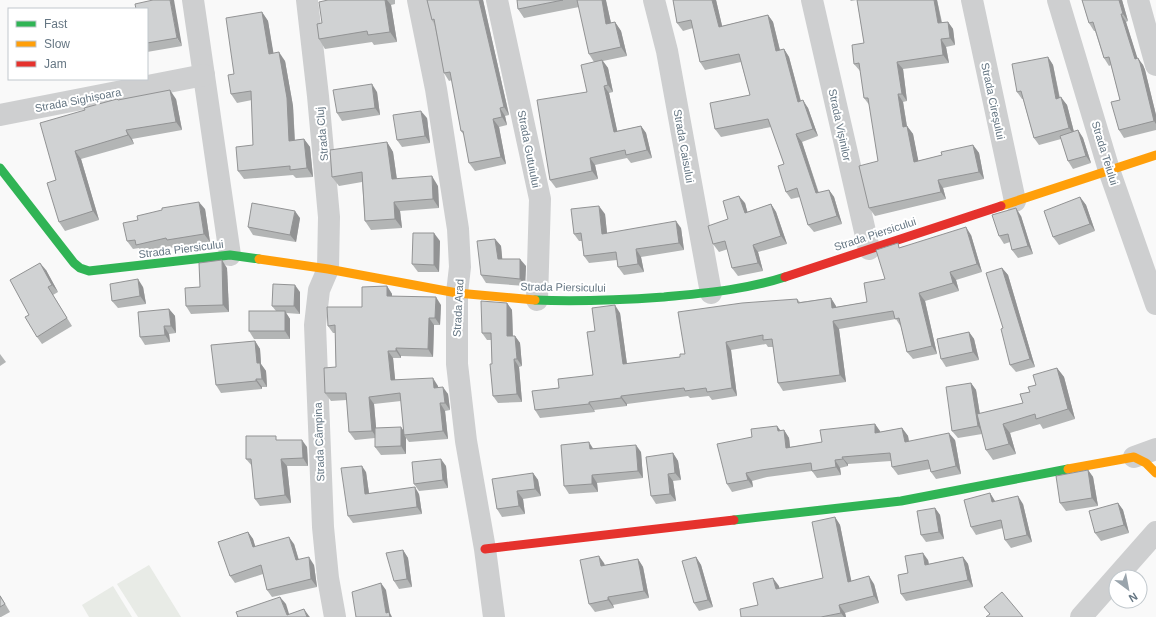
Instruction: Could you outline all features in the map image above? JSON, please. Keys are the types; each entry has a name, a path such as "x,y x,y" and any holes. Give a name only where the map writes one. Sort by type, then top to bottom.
{"street":[{"path":"193,0 230,255"},
{"name":"Strada Cluj","path":"307,0 318,96 329,217 328,269"},
{"name":"Strada Arad","path":"418,0 435,82 455,202 460,267 457,293 457,364 466,441 485,549 494,617"},
{"name":"Strada Gutuiului","path":"497,0 540,199 537,300"},
{"name":"Strada Caisului","path":"654,0 667,51 711,293"},
{"name":"Strada Vișinilor","path":"812,0 869,249"},
{"name":"Strada Cireșului","path":"972,0 1015,201"},
{"name":"Strada Teiului","path":"1058,0 1110,170 1156,304"},
{"path":"1138,0 1156,66"},
{"name":"Strada Sighișoara","path":"0,115 204,75"},
{"name":"Strada Piersicului","path":"0,168 74,263 80,268 89,271 102,271 230,255 328,269 457,293 537,300 622,300 711,293 760,285 1156,155"},
{"name":"Strada Câmpina","path":"328,269 319,290 315,325 323,519 328,578 335,617"},
{"path":"485,549 900,501 1134,457 1156,448"},
{"path":"1134,457 1146,463 1156,473"},
{"path":"1080,617 1156,532"}],"shaded area":[{"path":"149,565 181,617 138,617 117,584"},
{"path":"113,586 132,617 89,617 82,605"}],"building":[{"path":"153,0 170,0 177,38 148,43 148,8 136,8 135,4"},
{"path":"328,0 385,0 390,32 368,35 367,31 319,39 317,24 322,23 319,2"},
{"path":"427,0 479,0 504,107 500,108 502,117 493,119 501,157 469,163 463,131 461,131 450,72 444,73 434,19 432,20"},
{"path":"517,0 563,0 518,9"},
{"path":"577,0 602,0 606,24 615,22 621,47 589,54"},
{"path":"673,0 712,0 719,27 768,15 776,51 784,49 798,102 803,100 813,129 796,134 816,193 829,190 837,216 808,225 797,188 786,192 778,166 784,164 768,119 715,129 710,103 750,95 739,54 700,62 691,20 677,23"},
{"path":"857,0 934,0 938,23 948,22 950,38 941,39 943,55 897,62 902,94 898,94 903,127 907,126 914,162 942,155 941,152 973,145 979,172 938,180 941,192 869,208 859,166 878,161 868,98 864,98 859,63 854,64 852,45 864,43"},
{"path":"1082,0 1119,0 1123,14 1121,14 1135,59 1138,58 1140,63 1154,121 1119,130 1111,102 1120,100 1109,57 1104,58 1093,22 1089,23"},
{"path":"262,12 269,54 279,52 287,98 289,141 304,139 307,168 290,170 290,166 238,171 236,147 253,145 251,91 231,94 228,75 234,74 226,18"},
{"path":"1048,57 1056,99 1061,97 1069,128 1034,138 1021,91 1017,92 1012,64"},
{"path":"602,60 608,85 604,86 614,132 641,126 647,150 626,155 625,150 590,158 592,171 550,180 537,100 587,92 581,65"},
{"path":"372,84 375,108 337,113 333,90"},
{"path":"170,90 176,122 126,130 128,135 75,151 93,211 59,222 47,183 56,180 40,123 85,110 84,108 117,99"},
{"path":"421,111 425,136 397,140 393,115"},
{"path":"1078,130 1086,156 1068,161 1060,136"},
{"path":"387,142 392,179 432,176 433,199 394,202 395,219 365,221 362,172 332,177 330,150"},
{"path":"739,196 745,213 771,204 781,236 753,245 758,263 732,268 725,241 713,244 708,226 728,219 723,201"},
{"path":"1080,197 1090,224 1053,237 1044,211"},
{"path":"199,202 204,234 167,240 166,238 136,245 135,240 127,241 123,223 138,220 137,216 162,210 162,208"},
{"path":"252,203 295,211 290,235 248,227"},
{"path":"599,206 602,234 676,221 679,243 636,249 638,264 618,267 616,252 584,256 581,233 574,234 571,209"},
{"path":"1016,208 1028,246 1012,250 1008,234 999,236 992,215"},
{"path":"966,227 977,264 950,272 953,283 919,293 932,346 907,352 899,318 895,319 893,311 833,321 840,375 778,383 772,339 763,340 763,335 726,342 732,388 707,392 706,388 685,391 684,388 621,396 621,398 589,402 589,404 535,410 532,391 559,388 558,379 593,375 587,332 595,331 592,308 615,305 623,364 680,357 680,354 685,354 678,312 742,303 797,299 798,303 831,298 832,308 867,302 864,283 885,279 876,250 898,243 899,248"},
{"path":"413,233 434,233 434,265 412,264"},
{"path":"495,239 498,259 520,259 520,279 481,275 477,241"},
{"path":"222,260 223,305 186,306 185,288 200,287 199,263"},
{"path":"40,263 52,285 48,287 67,318 37,337 25,317 29,315 10,280"},
{"path":"1002,268 1030,359 1010,365 1001,329 1003,328 986,273"},
{"path":"138,279 140,296 112,301 110,284"},
{"path":"273,284 295,285 294,306 272,306"},
{"path":"387,286 387,296 436,297 435,318 429,318 428,349 396,348 396,351 388,351 391,380 433,378 434,388 443,387 445,403 440,403 443,431 404,435 400,393 369,397 372,431 349,432 346,393 325,393 324,368 336,367 335,325 328,326 327,307 362,307 362,287"},
{"path":"481,301 507,303 507,336 515,336 517,359 514,359 517,394 493,396 490,364 492,364 491,333 482,333"},
{"path":"169,309 171,326 164,326 165,335 140,337 138,312"},
{"path":"249,311 285,311 285,331 249,331"},
{"path":"969,332 973,352 941,359 937,339"},
{"path":"255,341 257,363 260,363 262,379 256,379 256,381 216,385 211,345"},
{"path":"1057,368 1068,409 1036,419 1035,414 1003,424 1009,444 986,450 977,414 1023,403 1020,394 1030,392 1028,387 1036,385 1033,375"},
{"path":"971,383 978,426 952,431 946,387"},
{"path":"875,424 875,433 902,428 905,442 949,433 956,466 931,472 928,460 892,467 890,453 842,457 843,459 835,460 836,467 812,471 811,463 761,470 746,473 748,480 727,484 717,444 752,437 751,429 777,426 778,431 784,430 786,448 822,442 820,430"},
{"path":"401,427 401,446 375,447 375,428"},
{"path":"246,436 276,436 276,440 302,440 303,458 281,459 285,495 255,499 251,459 246,459"},
{"path":"589,442 590,449 636,445 638,471 592,475 592,484 564,486 561,445"},
{"path":"673,453 675,473 668,474 670,494 651,496 646,457"},
{"path":"441,459 443,480 414,484 412,462"},
{"path":"362,466 365,494 415,487 417,507 348,516 341,468"},
{"path":"1088,470 1092,498 1060,503 1056,476"},
{"path":"533,473 535,489 517,491 519,506 497,509 492,479"},
{"path":"990,493 992,502 1018,496 1027,535 1005,540 1001,520 971,527 964,500"},
{"path":"1118,503 1124,525 1095,533 1089,511"},
{"path":"935,508 939,532 921,535 917,511"},
{"path":"835,517 848,582 869,576 874,596 839,605 841,613 821,617 741,617 740,609 758,605 753,583 773,578 776,589 823,578 812,522"},
{"path":"248,532 253,547 289,537 296,560 309,557 311,579 267,590 261,565 230,576 218,542"},
{"path":"403,550 407,579 394,581 386,553"},
{"path":"923,553 925,565 963,557 968,580 901,594 898,575 908,573 905,556"},
{"path":"599,556 601,566 638,559 644,591 608,597 608,600 589,604 580,560"},
{"path":"696,557 708,600 694,603 682,561"},
{"path":"381,583 386,613 389,612 390,617 356,617 352,592"},
{"path":"1002,592 1023,617 986,617 990,614 984,607"},
{"path":"0,596 5,604 0,607"},
{"path":"280,597 287,615 304,609 307,617 238,617 236,612"}],"traffic: fast":[{"path":"0,168 74,263 80,268 89,271 230,255 259,259"},
{"path":"535,300 567,301 664,297 740,288 785,277"},
{"path":"734,520 901,501 1068,469"}],"traffic: slow":[{"path":"1001,206 1156,155"},
{"path":"259,259 328,269 457,293 535,300"},
{"path":"1068,469 1134,457 1146,463 1156,473"}],"traffic: jam":[{"path":"785,277 1001,206"},
{"path":"485,549 734,520"}]}
